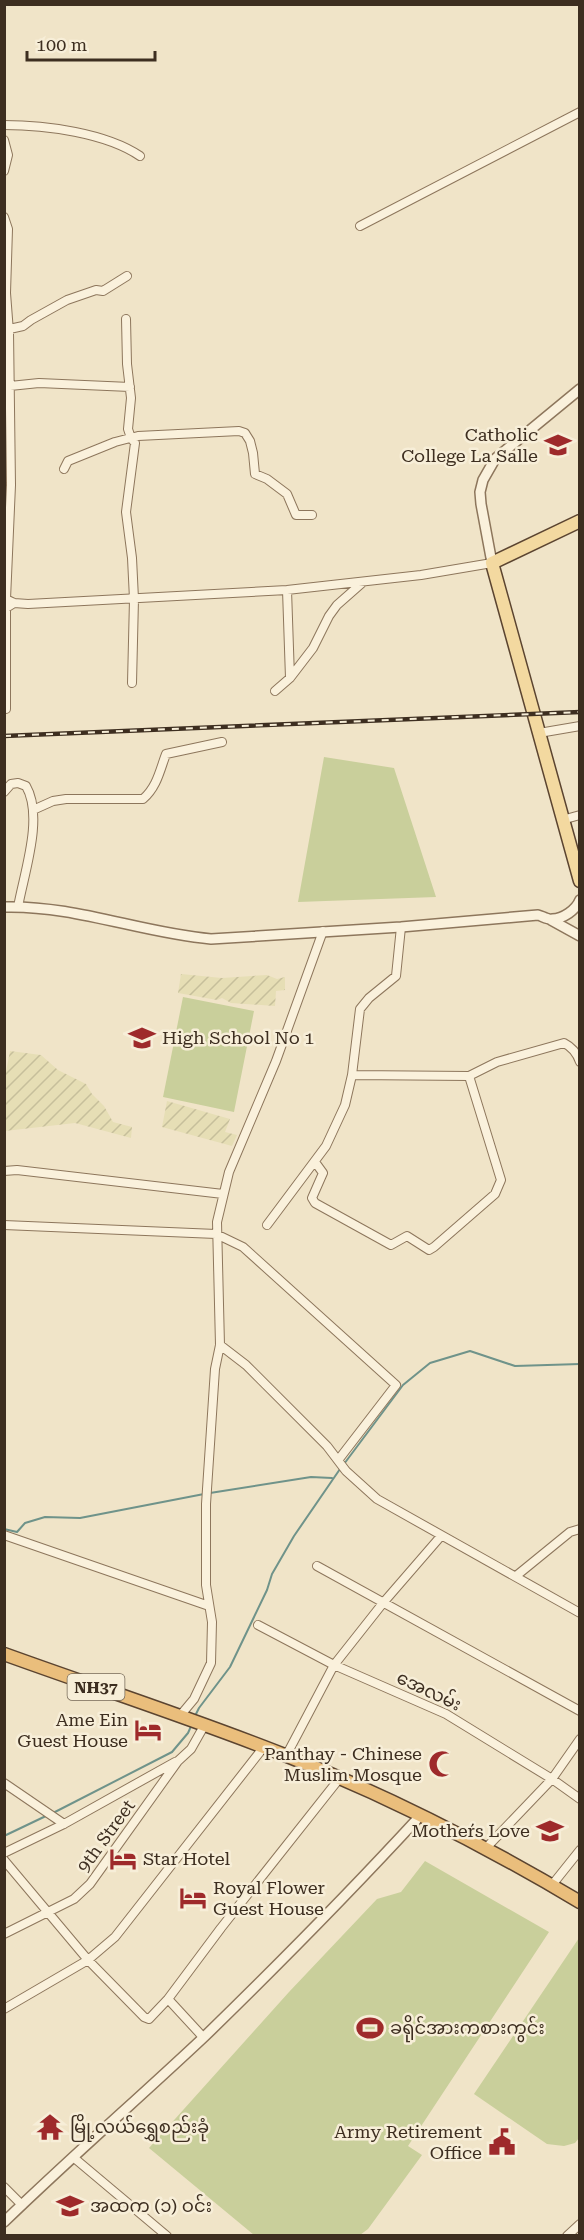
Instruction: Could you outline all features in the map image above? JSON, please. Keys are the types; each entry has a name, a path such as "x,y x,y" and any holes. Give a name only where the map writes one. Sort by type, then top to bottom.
{"highway":[{"name":"NH37","path":"4,1654 286,1756 393,1802 486,1848 579,1902"}],"main road":[{"path":"579,521 492,563 579,881"}],"street":[{"path":"360,226 579,112"},
{"path":"4,125 62,131 99,138 140,156"},
{"path":"4,140 8,155 4,171"},
{"path":"4,217 8,229 5,265 10,386 8,450 11,485 6,599 14,603 287,590 363,582 492,563 481,504 480,492 483,480 495,459 579,389"},
{"path":"7,330 23,326 67,300 96,290 103,291 127,276"},
{"path":"126,319 130,387 128,429 130,438 135,443 135,460 126,512 134,599 132,683"},
{"path":"10,386 39,383 130,387"},
{"path":"64,469 68,461 130,438 225,431 245,433 253,453 255,474 267,479 287,494 296,515 312,514"},
{"path":"275,691 290,678 312,648 337,605 363,582"},
{"path":"287,590 290,678"},
{"path":"6,709 6,608 14,603"},
{"path":"539,733 579,726"},
{"path":"33,810 53,801 66,799 143,799 155,784 166,754 222,741"},
{"path":"4,792 11,784 18,783 26,786 33,797 30,851 18,907"},
{"path":"562,819 579,815"},
{"path":"551,920 564,916 578,905 579,900"},
{"path":"4,907 74,913 184,936 211,939 401,927 538,915 579,936"},
{"path":"267,1225 326,1146 345,1105 352,1075 360,1009 369,998 396,976 401,927"},
{"name":"9th Street","path":"4,1934 79,1896 178,1761 191,1749 194,1699 211,1664 212,1622 206,1585 206,1493 220,1345 217,1222 229,1172 276,1061 323,931"},
{"path":"352,1075 469,1076 497,1062 564,1043 570,1045 578,1056 579,1062"},
{"path":"315,1162 323,1173 313,1192 312,1198 315,1203 391,1245 407,1236 424,1248 429,1250 434,1248 495,1194 501,1180 469,1076"},
{"path":"4,1171 17,1170 223,1194"},
{"path":"4,1225 216,1234 243,1247 396,1385 339,1460"},
{"path":"220,1345 246,1365 327,1446 346,1471 377,1499 579,1613"},
{"path":"516,1576 570,1532 579,1529"},
{"path":"4,1535 209,1606"},
{"path":"286,1756 334,1665 383,1603 441,1536"},
{"path":"317,1566 579,1711"},
{"name":"အေလမ်း","path":"258,1625 334,1665 446,1714 579,1798"},
{"path":"486,1848 552,1779 579,1739"},
{"path":"4,2008 88,1960 115,1937 263,1748"},
{"path":"4,1853 64,1824 178,1761"},
{"path":"4,1860 88,1960 144,2017 149,2019 168,1999 339,1779"},
{"path":"4,1783 64,1824"},
{"path":"4,2222 203,2037 325,1917 420,1816"},
{"path":"552,1885 579,1850"},
{"path":"168,1999 203,2037"},
{"path":"73,2157 167,2235"},
{"path":"4,2187 22,2205"},
{"path":"567,2235 579,2224"}],"shaded area":[{"path":"181,974 222,978 267,975 277,979 285,977 285,990 276,991 275,1006 231,1003 222,998 217,1000 178,993"},
{"path":"10,1051 41,1055 58,1070 86,1084 104,1106 113,1122 132,1127 131,1138 75,1123 5,1131 5,1077"},
{"path":"167,1101 230,1119 225,1132 237,1135 232,1146 162,1127"}],"green space":[{"path":"324,757 394,768 436,897 298,902"},
{"path":"183,997 254,1011 234,1112 163,1097"},
{"name":"ခရိုင်အားကစားကွင်း","path":"425,1861 549,1932 408,2146 422,2155 368,2229 360,2235 254,2235 149,2148 289,1992 377,1899 401,1892"},
{"path":"579,1938 579,2138 575,2143 564,2146 547,2144 474,2094"}],"waterway":[{"path":"344,1464 403,1385 430,1363 470,1351 515,1366 580,1364"},
{"path":"195,1716 230,1667 267,1590 272,1574 294,1536 340,1469"},
{"path":"210,1493 311,1477 332,1478"},
{"path":"4,1529 17,1532 25,1523 45,1517 80,1518 204,1494"},
{"path":"53,1813 172,1752 188,1733 192,1724"},
{"path":"4,1836 48,1815"}],"railway":[{"path":"4,736 580,712"}],"place":[{"name":"Catholic College La Salle","path":"558,445"},
{"name":"High School No 1","path":"142,1038"},
{"name":"Ame Ein Guest House","path":"148,1730"},
{"name":"Panthay - Chinese Muslim Mosque","path":"442,1764"},
{"name":"Mother´s Love","path":"550,1831"},
{"name":"Star Hotel","path":"123,1859"},
{"name":"Royal Flower Guest House","path":"193,1898"},
{"name":"ခရိုင်အားကစားကွင်း","path":"370,2028"},
{"name":"မြို့လယ်ရွှေစည်းခုံ","path":"50,2127"},
{"name":"Army Retirement Office","path":"502,2142"},
{"name":"အထက (၁) ဝင်း","path":"70,2206"}]}
